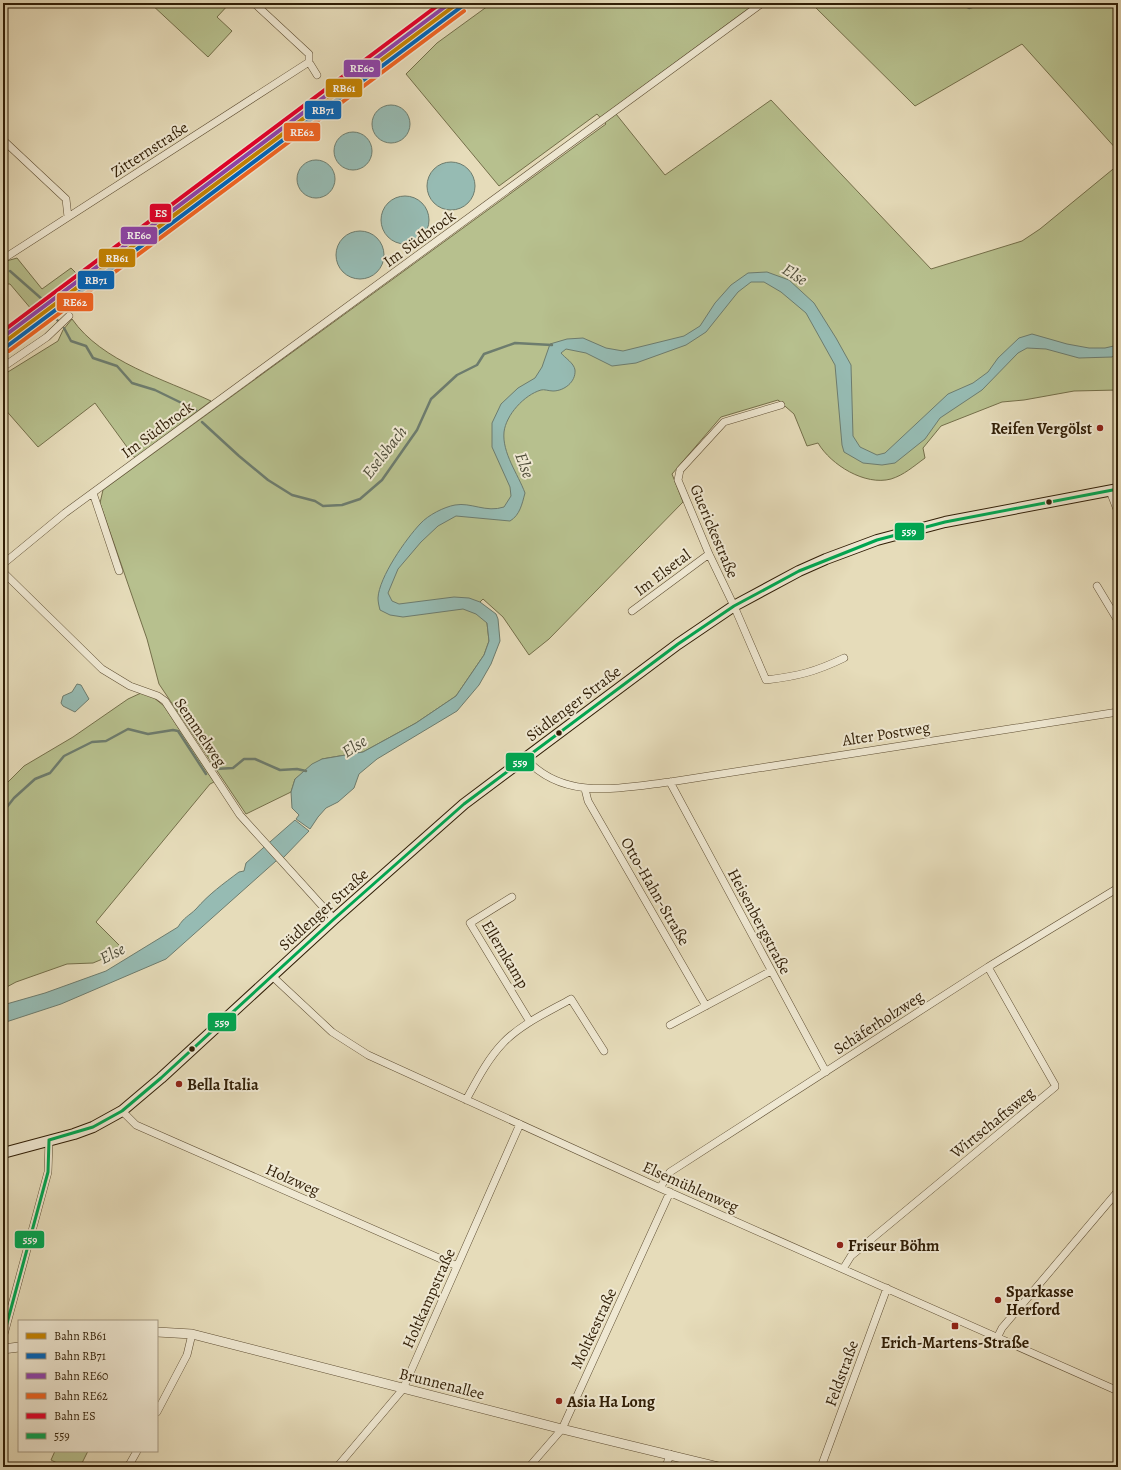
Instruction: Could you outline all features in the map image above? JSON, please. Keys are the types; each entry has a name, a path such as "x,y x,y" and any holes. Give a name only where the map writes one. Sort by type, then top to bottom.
{"main road":[{"name":"Südlenger Straße","path":"3,1153 94,1127 122,1111 161,1078 334,919 464,804 678,644 734,606 772,584 812,565 877,540 945,522 1114,490"}],"street":[{"path":"254,3 309,54 309,62 318,75"},
{"name":"Im Südbrock","path":"3,564 93,493 761,4"},
{"name":"Zitternstraße","path":"3,259 309,62"},
{"path":"3,140 66,200 68,217"},
{"path":"3,367 47,337 69,316"},
{"name":"Guerickestraße","path":"781,405 724,422 680,470 678,480 708,554 734,606 766,680 818,671 844,658"},
{"path":"1114,490 1118,512"},
{"path":"93,493 119,571"},
{"name":"Im Elsetal","path":"632,611 708,554"},
{"name":"Semmelweg","path":"3,572 102,669 130,686 158,696 165,701 240,815 334,919"},
{"path":"1097,586 1118,621"},
{"name":"Alter Postweg","path":"525,758 542,775 585,789 603,790 670,782 1118,712"},
{"name":"Heisenbergstraße","path":"670,782 826,1072"},
{"name":"Otto-Hahn-Straße","path":"585,789 588,801 706,1006"},
{"name":"Schäferholzweg","path":"660,1188 670,1172 988,968 1118,888"},
{"name":"Ellernkamp","path":"512,897 470,922 530,1022"},
{"name":"Wirtschaftsweg","path":"843,1269 851,1256 1055,1087 988,968"},
{"path":"670,1025 771,971"},
{"name":"Elsemühlenweg","path":"272,976 332,1032 352,1046 466,1100 660,1188 1118,1391"},
{"path":"466,1100 482,1069 504,1042 530,1022 571,999 604,1052"},
{"name":"Holzweg","path":"122,1111 136,1125 458,1266"},
{"name":"Holtkampstraße","path":"337,1467 403,1389 520,1124"},
{"path":"3,1338 48,1172 49,1140"},
{"path":"997,1338 1002,1328 1118,1191"},
{"name":"Moltkestraße","path":"529,1467 562,1429 670,1192"},
{"name":"Feldstraße","path":"821,1467 887,1288"},
{"name":"Brunnenallee","path":"158,1332 192,1334 403,1389 719,1467"},
{"path":"158,1410 187,1355 192,1334"},
{"path":"3,1349 18,1347"},
{"path":"128,1467 136,1452"},
{"path":"666,1467 670,1454"}],"green space":[{"path":"150,3 230,3 217,17 232,31 208,57"},
{"path":"492,3 756,3 612,109 665,175 771,100 931,269 1022,241 1040,229 1118,165 1118,390 1074,391 1024,400 1002,402 941,426 923,448 925,458 900,475 891,479 881,480 870,479 850,472 831,459 818,443 807,446 794,414 778,400 721,417 672,474 683,502 549,639 529,655 503,617 483,599 480,602 487,623 489,641 484,655 456,696 416,723 363,752 322,759 295,779 291,792 246,814 159,684 147,639 100,503 103,490 606,124 597,114 499,186 406,74 437,43"},
{"path":"811,3 1118,3 1118,151 1022,44 915,106"},
{"path":"17,258 42,289 71,268 77,274 32,310 10,284 3,284 3,262"},
{"path":"72,319 85,334 100,347 117,358 154,377 211,401 135,458 95,403 38,447 3,407 3,375 58,341 63,330"},
{"path":"141,693 153,697 164,706 214,782 210,784 96,922 124,950 93,963 67,964 16,982 3,989 3,787 24,766 73,737 128,699"},
{"path":"55,1452 88,1452 80,1467 65,1467 51,1460"}],"water":[{"path":"387,105 395,105 402,108 407,113 410,124 407,135 402,140 395,143 387,143 380,140 375,135 372,128 372,120 375,113 380,108"},
{"path":"349,132 357,132 364,135 369,140 372,151 369,162 364,167 357,170 349,170 342,167 337,162 334,155 334,147 337,140 342,135"},
{"path":"312,160 320,160 327,163 332,168 335,179 332,190 327,195 320,198 312,198 305,195 300,190 297,183 297,175 300,168 305,163"},
{"path":"451,162 460,164 468,169 473,177 475,186 473,195 468,203 460,208 451,210 442,208 434,203 429,195 427,186 429,177 434,169 442,164"},
{"path":"405,196 414,198 422,203 427,211 429,220 427,229 422,237 414,242 405,244 396,242 388,237 383,229 381,220 383,211 388,203 396,198"},
{"path":"360,231 369,233 377,238 382,246 384,255 382,264 377,272 369,277 360,279 351,277 343,272 338,264 336,255 338,246 343,238 351,233"},
{"path":"767,272 789,280 814,303 836,338 851,365 853,436 860,447 877,455 885,453 948,394 973,383 988,372 998,358 1019,338 1032,334 1067,344 1089,348 1105,348 1118,345 1118,353 1112,357 1079,358 1046,349 1027,348 1018,353 982,390 940,418 925,439 895,463 882,465 863,463 844,452 842,445 835,365 806,313 781,292 764,282 751,282 738,292 706,332 686,345 636,363 612,366 586,353 566,349 561,353 571,363 575,370 574,378 571,382 565,388 557,391 541,390 528,396 517,406 505,426 505,448 525,493 516,516 510,521 456,516 438,526 421,542 398,569 388,593 392,601 399,604 454,597 469,598 480,602 496,614 498,619 500,641 491,664 479,685 457,711 377,759 359,774 354,788 338,802 326,808 310,829 296,819 299,815 292,808 291,792 295,779 312,764 322,759 363,752 416,723 456,696 484,655 489,641 487,623 476,614 463,609 403,617 390,615 380,610 378,598 388,569 401,548 423,521 441,510 455,505 461,504 491,509 504,507 511,496 510,487 492,447 492,423 501,404 518,388 535,378 542,367 550,344 567,339 583,338 606,348 623,351 684,336 700,326 715,303 731,285 748,273"},
{"path":"77,684 81,685 89,699 75,712 63,706 61,703 63,696 72,692"},
{"path":"295,820 309,831 283,858 276,861 166,959 61,1004 3,1023 3,1005 45,993 106,971 178,927 184,919 216,889 239,872 244,871 246,863"}],"waterway":[{"path":"959,3 969,8 983,3"},
{"name":"Eselsbach","path":"10,271 43,300"},
{"name":"Eselsbach","path":"52,314 59,322"},
{"name":"Eselsbach","path":"64,328 71,341 86,346 93,358 117,366 132,383 155,390 196,410"},
{"name":"Eselsbach","path":"202,422 268,480 292,495 315,501 323,506 342,505 360,499 382,480 417,430 431,399 457,375 477,365 484,354 515,343 552,345"},
{"path":"3,812 14,798 35,779 50,773 64,756 92,742 106,741 128,729 148,734 173,730 178,731 206,774"},
{"path":"215,769 233,768 244,759 255,759 280,770 297,769 306,771"}],"rail line":[{"name":"ES","path":"3,331 441,3"},
{"name":"RE60","path":"3,337 450,3"},
{"name":"RB61","path":"3,343 458,3"},
{"name":"RB71","path":"6,347 461,7"},
{"name":"RE62","path":"9,351 464,11"}],"transit line":[{"name":"559","path":"49,1140 93,1127 122,1111 161,1078 334,919 464,804 678,644 734,606 799,571 877,540 945,522 1118,489"},
{"name":"559","path":"3,1338 48,1172 49,1140"}],"place":[{"name":"Reifen Vergölst","path":"1100,428"},
{"name":"Bella Italia","path":"179,1084"},
{"name":"Friseur Böhm","path":"840,1245"},
{"name":"Sparkasse Herford","path":"998,1300"},
{"name":"Erich-Martens-Straße","path":"955,1326"},
{"name":"Asia Ha Long","path":"559,1401"}],"water label":[{"name":"Else","path":"795,274"},
{"name":"Else","path":"525,465"},
{"name":"Else","path":"354,746"},
{"name":"Else","path":"112,953"}]}
